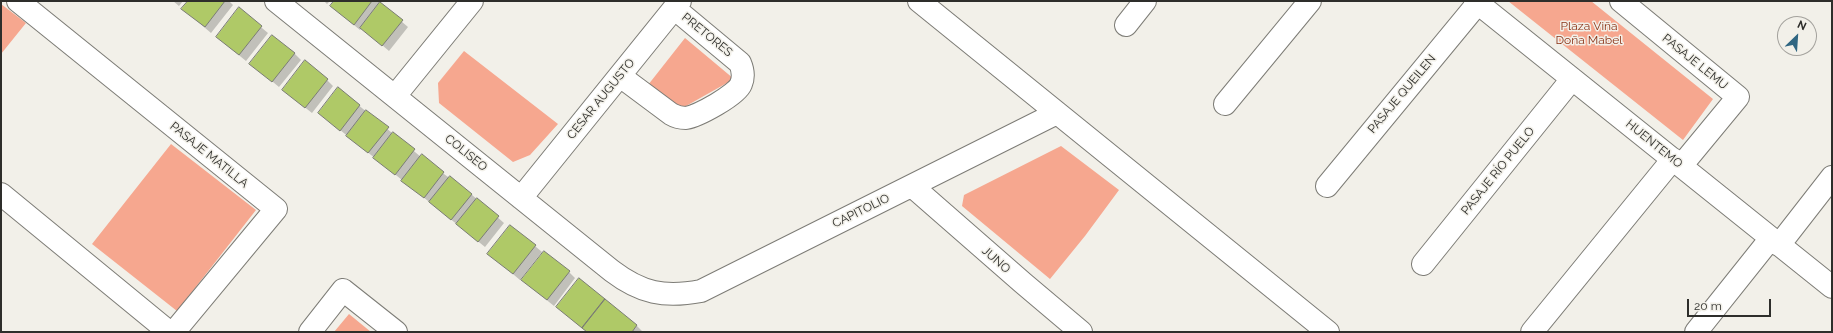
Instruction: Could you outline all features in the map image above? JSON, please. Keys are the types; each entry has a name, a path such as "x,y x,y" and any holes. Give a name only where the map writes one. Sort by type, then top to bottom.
{"street":[{"name":"PASAJE MATILLA","path":"18,1 276,209 174,332"},
{"name":"COLISEO","path":"276,1 626,282 661,294"},
{"path":"395,96 472,1"},
{"path":"918,1 1328,332"},
{"path":"1126,25 1145,1"},
{"path":"1225,104 1310,1"},
{"name":"PASAJE LEMU","path":"1532,332 1677,162 1738,97 1621,1"},
{"name":"HUENTEMO","path":"1476,2 1832,287"},
{"name":"PASAJE QUEILEN","path":"1327,186 1476,2"},
{"name":"CESAR AUGUSTO","path":"521,198 677,4"},
{"name":"PRETORES","path":"620,76 671,114 680,118 693,116 738,90 743,78 743,70 740,63 677,4"},
{"name":"PASAJE RÍO PUELO","path":"1423,264 1572,79"},
{"name":"CAPITOLIO","path":"661,294 681,295 701,291 1057,112"},
{"path":"1696,332 1832,177"},
{"name":"JUNO","path":"912,186 1023,284 1081,332"},
{"path":"1,194 169,332"},
{"path":"310,332 343,290 396,332"}],"green space":[{"name":"Plaza Viña Doña Mabel","path":"1508,1 1591,1 1713,99 1683,140"},
{"path":"1,4 26,23 1,54"},
{"path":"685,38 734,79 679,110 648,85"},
{"path":"464,51 558,124 530,155 513,162 439,103 438,83"},
{"path":"171,144 256,210 177,311 92,244"},
{"path":"1061,146 1119,190 1085,236 1050,279 962,206 964,195"},
{"path":"349,314 371,332 334,332"}],"building":[{"path":"188,1 225,1 205,27 181,9"},
{"path":"334,1 372,1 354,25 330,6"},
{"path":"380,2 403,20 382,46 360,28"},
{"path":"239,7 262,26 239,55 216,37"},
{"path":"272,35 295,53 272,82 249,64"},
{"path":"305,60 328,79 305,108 282,90"},
{"path":"338,87 360,105 340,131 318,113"},
{"path":"366,110 389,127 368,153 346,136"},
{"path":"393,132 415,149 395,175 373,158"},
{"path":"422,154 444,172 424,198 401,181"},
{"path":"450,176 472,194 451,220 429,202"},
{"path":"477,198 499,216 478,242 456,224"},
{"path":"510,225 536,245 513,274 487,254"},
{"path":"544,251 570,271 547,300 521,280"},
{"path":"579,278 605,299 582,328 556,307"},
{"path":"605,299 637,325 632,332 587,332 582,328"}]}
